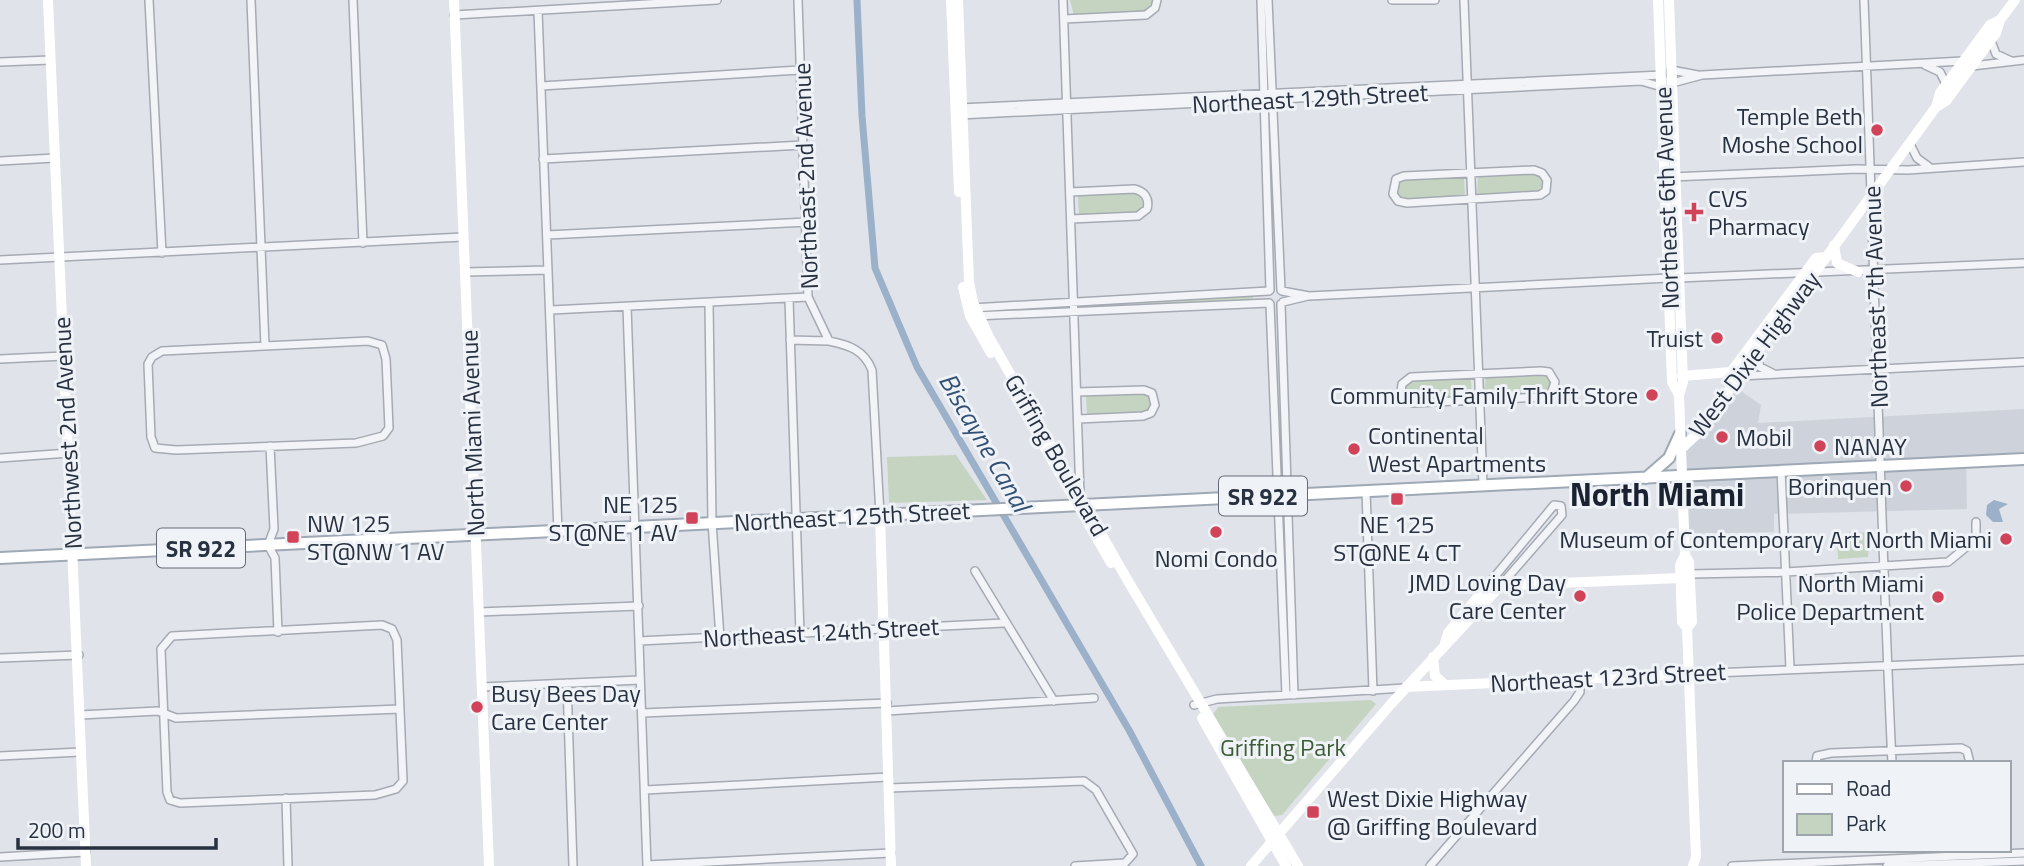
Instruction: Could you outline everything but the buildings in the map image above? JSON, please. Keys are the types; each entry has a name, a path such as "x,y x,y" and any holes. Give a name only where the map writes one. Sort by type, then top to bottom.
{"main road":[{"name":"Northwest 2nd Avenue","path":"48,0 72,554 79,655 80,752 86,866"},
{"name":"North Miami Avenue","path":"454,0 489,866"},
{"name":"Griffing Boulevard","path":"951,0 959,112"},
{"name":"Griffing Boulevard","path":"958,0 963,289 973,312 1125,582 1275,837 1298,866"},
{"name":"Northeast 6th Avenue","path":"1658,0 1661,51 1666,73"},
{"name":"Northeast 6th Avenue","path":"1669,0 1666,73 1674,278 1682,376 1679,394 1681,476 1685,555 1689,562 1685,576 1682,622 1687,628 1696,863"},
{"name":"West Dixie Highway","path":"1734,375 1756,354 1810,274 1816,258 1825,257 1937,107 1946,101 1990,26 2000,20 2015,0"},
{"name":"West Dixie Highway","path":"1937,107 1940,93 1946,84 1991,41 1999,30 2000,20"},
{"path":"1661,51 1667,85"},
{"path":"1666,73 1673,101"},
{"name":"Northeast 6th Avenue","path":"1667,85 1673,101 1669,259 1674,278 1672,382 1679,394"},
{"path":"1834,245 1834,255 1839,265 1858,272"},
{"name":"West Dixie Highway","path":"1681,449 1696,434 1734,375 1810,274"},
{"path":"1682,376 1734,375"},
{"path":"1646,478 1669,458 1680,434"},
{"name":"Northeast 125th Street","path":"476,534 986,510 1081,501 1283,495 2024,459"},
{"path":"880,515 891,866"},
{"name":"SR 922","path":"0,558 476,534"},
{"path":"1445,643 1448,633 1487,586 1685,576"},
{"path":"1251,866 1445,643 1454,638 1501,585"},
{"path":"1433,657 1434,673 1444,684"},
{"name":"Northeast 123rd Street","path":"1405,688 1689,674"},
{"name":"Griffing Boulevard","path":"1275,837 1286,866"}],"street":[{"path":"149,0 162,253"},
{"path":"251,0 265,346"},
{"path":"353,0 363,243"},
{"path":"454,15 717,0"},
{"name":"Northeast 2nd Avenue","path":"798,0 808,297 829,341"},
{"path":"1063,0 1081,501"},
{"path":"1064,19 1146,15 1155,8 1157,0"},
{"path":"1261,0 1282,303 1279,396"},
{"path":"1268,0 1269,291 1279,396 1290,695"},
{"path":"1392,0 1435,0"},
{"path":"1464,0 1483,485"},
{"name":"Northeast 7th Avenue","path":"1864,0 1878,368 1882,566 1892,761"},
{"path":"538,11 558,532"},
{"path":"1991,41 1996,54 2011,61"},
{"path":"0,62 50,60"},
{"name":"Northeast 129th Street","path":"1467,87 1666,73 1702,75 1924,65 2006,65 2011,61 2024,60"},
{"path":"1924,65 1940,72 1946,84"},
{"path":"541,86 800,70"},
{"name":"Northeast 129th Street","path":"959,112 1467,87 1641,81 1667,85 1702,75"},
{"path":"1910,144 1916,158 1928,166"},
{"path":"543,159 803,145"},
{"path":"0,161 55,158"},
{"path":"1670,177 1922,169 1928,166 2024,162"},
{"path":"1539,171 1546,175 1548,184 1540,195 1471,199 1402,203 1393,194 1394,183 1399,177 1470,173 1539,171"},
{"path":"1070,192 1134,189 1143,192 1148,200 1147,209 1138,216 1071,219"},
{"path":"547,235 807,222"},
{"path":"0,260 463,237"},
{"path":"1074,307 1270,304 1309,296 1858,272 2024,262"},
{"path":"465,272 548,270"},
{"path":"973,312 1074,307 1269,291 1309,296"},
{"path":"551,310 808,297"},
{"path":"789,299 800,634"},
{"path":"709,303 712,522 720,638"},
{"path":"627,307 647,865 891,853"},
{"path":"790,340 829,341 849,345 866,357 872,370 880,515"},
{"path":"368,341 382,345 386,359 389,428 383,436 356,443 176,450 155,448 151,437 148,376 148,364 152,357 162,351 265,346 368,341"},
{"path":"1756,354 1760,367 1772,373"},
{"path":"0,359 64,356"},
{"path":"1734,375 2024,362"},
{"path":"1545,371 1552,375 1556,382 1551,394 1543,397 1479,400 1413,403 1404,399 1402,384 1411,377 1545,371"},
{"path":"1077,393 1144,390 1152,393 1155,405 1151,412 1143,416 1078,419"},
{"path":"270,446 274,529 268,545 275,558 278,632"},
{"path":"0,458 69,453"},
{"path":"1781,469 1790,668"},
{"path":"1366,491 1373,691"},
{"path":"1487,586 1554,505 1561,506 1562,515 1501,585"},
{"path":"1685,576 1948,562 1976,539 1976,522"},
{"path":"274,529 282,544 275,558"},
{"path":"975,571 1004,623 1054,701"},
{"path":"479,612 639,606"},
{"name":"Northeast 124th Street","path":"639,641 1004,623"},
{"path":"382,625 392,629 397,640 402,781 396,789 375,795 180,803 170,800 163,714 161,649 164,643 172,636 278,632 382,625"},
{"path":"0,659 79,655"},
{"name":"Northeast 123rd Street","path":"1689,674 2024,660"},
{"path":"1430,866 1574,701 1580,692 1580,679"},
{"path":"482,687 640,680"},
{"path":"567,683 573,866"},
{"name":"Northeast 123rd Street","path":"1197,704 1405,688"},
{"path":"642,713 887,707 1094,698"},
{"path":"80,715 158,711 176,719 400,709"},
{"path":"1817,761 1818,756 1830,753 1961,748 1967,751 1970,761"},
{"path":"0,756 80,752"},
{"path":"645,790 1084,781 1096,790 1133,854 1125,863 1075,866"},
{"path":"286,798 288,866"},
{"path":"0,857 86,852"},
{"path":"1732,866 2024,853"},
{"path":"1887,866 1896,860 2024,861"}],"shaded area":[{"path":"1735,387 1761,405 1758,423 2024,409 2024,456 1966,460 1967,509 1774,514 1774,532 1687,534 1683,448"}],"green space":[{"path":"1070,0 1154,0 1155,3 1145,13 1074,16"},
{"path":"1537,173 1545,180 1543,189 1538,194 1477,196 1478,175"},
{"path":"1464,176 1465,197 1404,201 1399,199 1395,190 1401,179"},
{"path":"1134,191 1144,197 1145,206 1135,214 1079,215 1078,196 1084,193"},
{"path":"1253,296 1253,300 1085,307 1086,304"},
{"path":"1546,373 1552,379 1550,391 1546,395 1487,396 1484,393 1486,376"},
{"path":"1467,377 1471,381 1472,395 1466,398 1426,401 1417,400 1404,393 1404,385 1415,379"},
{"path":"1141,392 1150,395 1152,400 1147,413 1087,415 1086,395"},
{"path":"956,455 987,500 889,503 887,457"},
{"path":"1849,532 1870,533 1868,557 1838,559 1837,535 1849,535"},
{"name":"Griffing Park","path":"1371,700 1376,704 1282,815 1274,816 1212,716 1218,707"}],"water":[{"path":"1994,500 2008,504 1999,509 2003,522 1993,522 1986,515 1987,505"}],"waterway":[{"name":"Biscayne Canal","path":"857,0 862,116 875,268 917,367 1129,730 1201,866"}],"place":[{"name":"Temple Beth Moshe School","path":"1877,130"},
{"name":"CVS Pharmacy","path":"1694,212"},
{"name":"Truist","path":"1717,338"},
{"name":"Community Family Thrift Store","path":"1652,395"},
{"name":"Mobil","path":"1722,437"},
{"name":"NANAY","path":"1820,446"},
{"name":"Continental West Apartments","path":"1354,449"},
{"name":"Borinquen","path":"1906,486"},
{"name":"NE 125 ST@NE 4 CT","path":"1397,499"},
{"name":"NE 125 ST@NE 1 AV","path":"692,518"},
{"name":"Nomi Condo","path":"1216,532"},
{"name":"NW 125 ST@NW 1 AV","path":"293,537"},
{"name":"Museum of Contemporary Art North Miami","path":"2006,539"},
{"name":"JMD Loving Day Care Center","path":"1580,596"},
{"name":"North Miami Police Department","path":"1938,597"},
{"name":"Busy Bees Day Care Center","path":"477,707"},
{"name":"West Dixie Highway @ Griffing Boulevard","path":"1313,812"}],"district":[{"name":"North Miami","path":"1657,494"}]}
